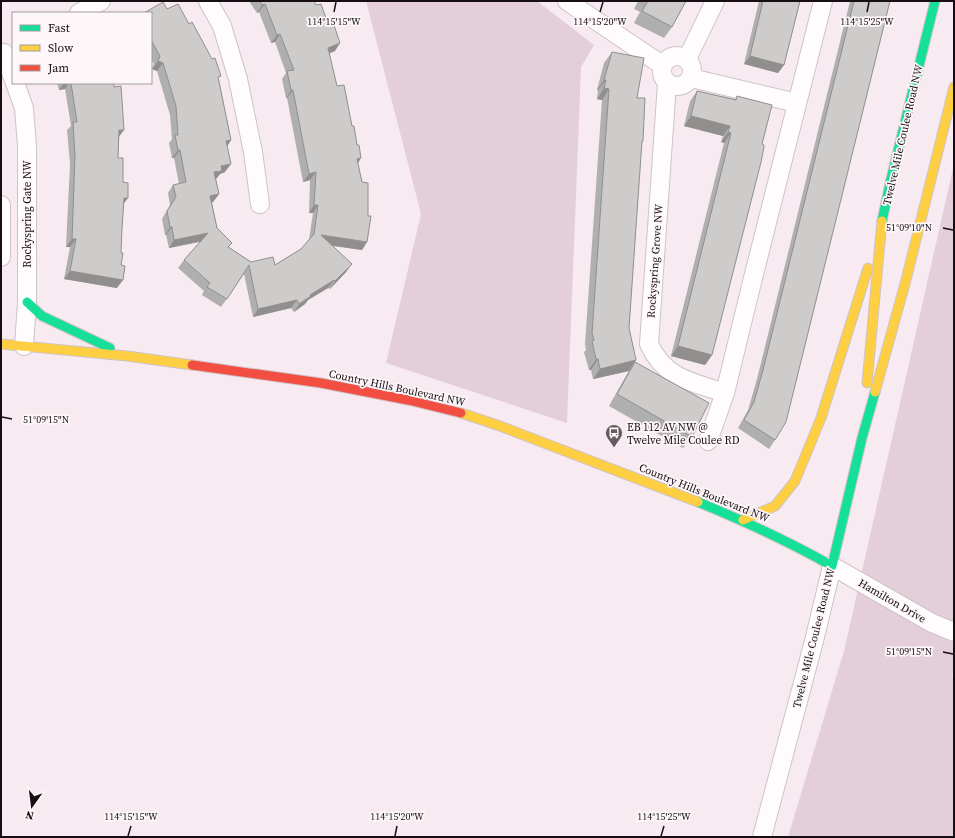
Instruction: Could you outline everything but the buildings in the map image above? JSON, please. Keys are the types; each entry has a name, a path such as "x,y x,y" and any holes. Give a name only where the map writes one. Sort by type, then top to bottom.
{"main road":[{"name":"Twelve Mile Coulee Road NW","path":"862,438 882,223 891,179 935,1"},
{"name":"Twelve Mile Coulee Road NW","path":"832,566 862,438 906,280 954,87"},
{"path":"743,520 775,506 795,481 828,396 882,223"},
{"path":"27,302 42,316 128,356"},
{"name":"Country Hills Boulevard NW","path":"1,344 128,356 321,383 458,412 507,429 743,520 795,544 832,566"}],"street":[{"path":"81,12 101,1"},
{"path":"208,1 222,26 238,79 253,152 260,204"},
{"path":"567,1 582,13 662,66"},
{"path":"687,59 715,1"},
{"path":"708,441 725,393 823,1"},
{"path":"6,52 12,74"},
{"path":"673,56 680,56 687,59 692,68 691,78 687,83 680,86 673,86 667,83 662,75 662,66 666,60 673,56"},
{"path":"691,78 797,103"},
{"name":"Rockyspring Grove NW","path":"667,83 649,344 655,356 676,377 725,393"},
{"name":"Rockyspring Gate NW","path":"15,84 24,108 28,146 27,302 24,346"},
{"path":"1,205 1,257"},
{"name":"Hamilton Drive","path":"832,566 932,623 954,632"},
{"name":"Twelve Mile Coulee Road NW","path":"762,837 814,641 832,566"}],"shaded area":[{"path":"366,1 537,1 594,45 581,67 567,423 386,363 421,214"},
{"path":"954,164 954,668 952,676 954,677 954,837 788,837 844,651"}],"traffic: fast":[{"path":"882,221 935,1"},
{"path":"27,302 42,316 110,348"},
{"path":"698,502 766,532 832,566 862,438 875,392"}],"traffic: slow":[{"path":"875,392 906,280 954,87"},
{"path":"867,383 882,221"},
{"path":"743,520 775,506 795,481 821,418 868,268"},
{"path":"1,344 127,356 192,365"},
{"path":"461,413 500,426 698,502"}],"traffic: jam":[{"path":"192,365 321,383 408,400 461,413"}],"place":[{"name":"EB 112 AV NW @ Twelve Mile Coulee RD","path":"614,448"}]}
